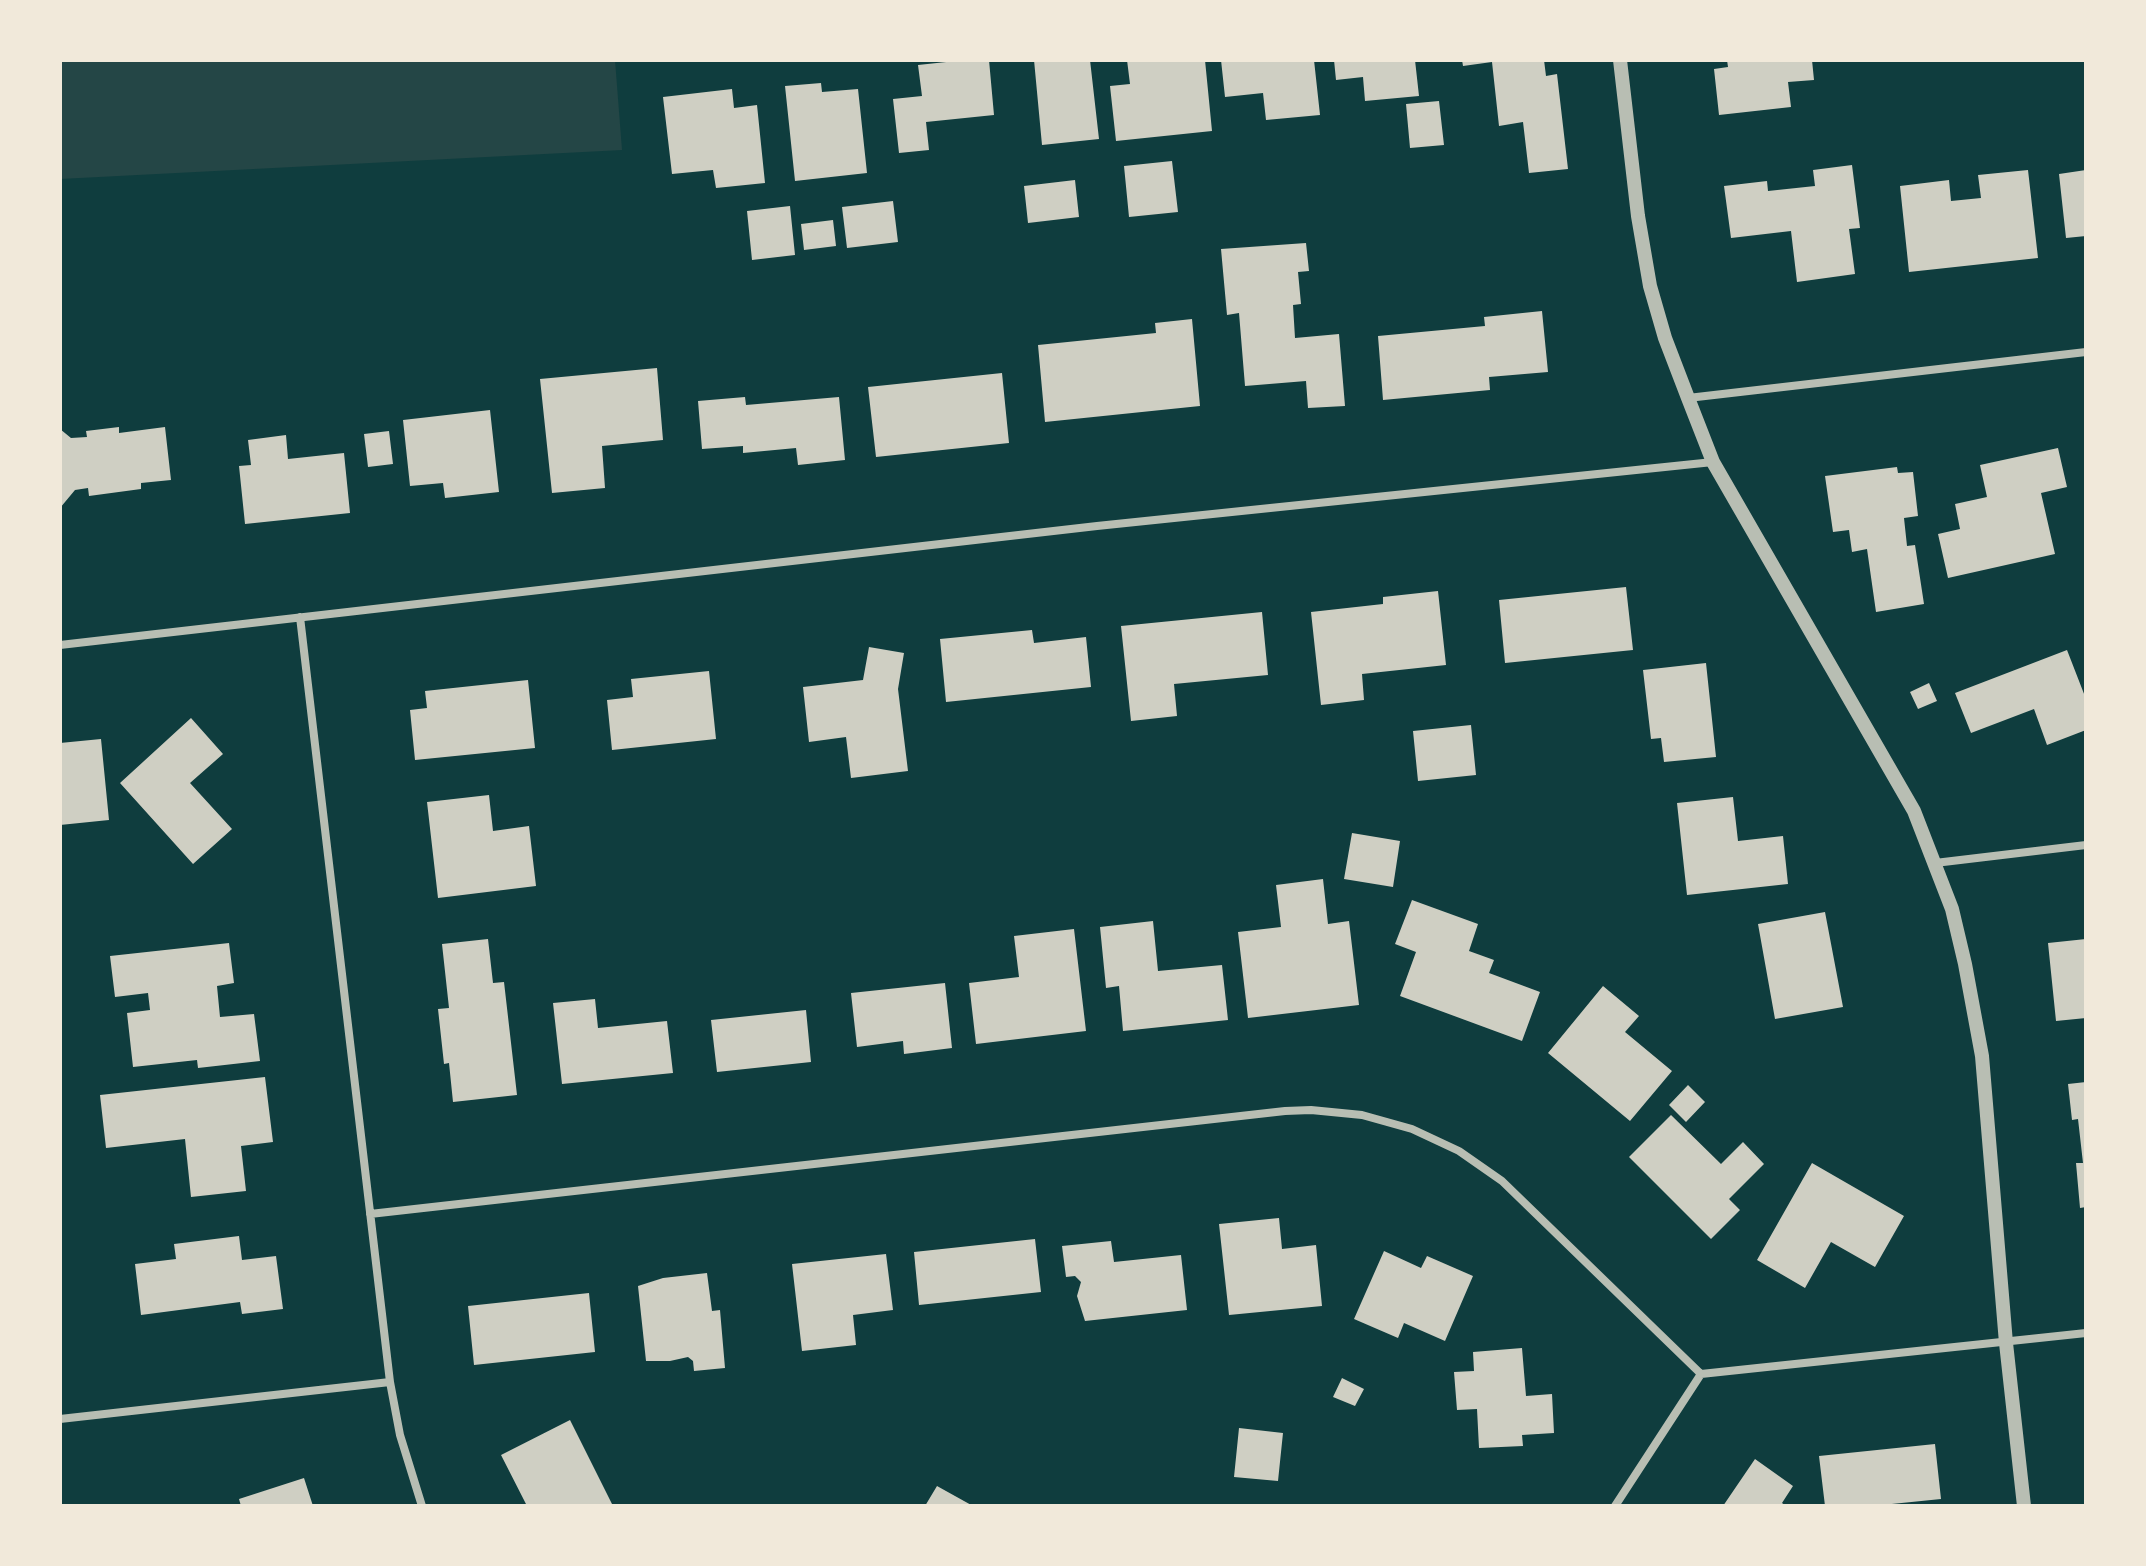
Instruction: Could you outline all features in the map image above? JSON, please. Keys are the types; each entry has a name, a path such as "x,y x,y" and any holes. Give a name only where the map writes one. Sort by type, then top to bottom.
{"street":[{"path":"1620,60 1638,216 1650,286 1665,338 1713,462 1914,811 1952,909 1982,1056 2006,1343 2024,1506"},
{"path":"1688,398 2086,352"},
{"path":"60,645 1097,526 1713,462"},
{"path":"300,617 390,1382 400,1435 422,1506"},
{"path":"1935,863 2086,845"},
{"path":"370,1214 1311,1110 1362,1115 1412,1129 1459,1151 1502,1181 1701,1374 2086,1333"},
{"path":"1615,1506 1701,1374"},
{"path":"60,1419 390,1382"}],"shaded area":[{"path":"60,60 615,60 622,150 60,179"}],"building":[{"path":"989,60 994,115 926,122 929,150 899,153 893,99 922,96 918,65"},
{"path":"1034,60 1090,60 1099,139 1042,145"},
{"path":"1127,60 1205,60 1212,131 1116,141 1110,86 1130,84"},
{"path":"1221,60 1314,60 1320,115 1266,120 1263,93 1225,97"},
{"path":"1334,60 1415,60 1419,96 1365,101 1363,77 1336,80"},
{"path":"1462,60 1544,60 1546,76 1557,74 1568,169 1529,173 1523,122 1499,126 1492,62 1463,66"},
{"path":"1727,60 1812,60 1814,80 1788,82 1791,107 1719,115 1714,69 1728,67"},
{"path":"821,83 822,92 858,89 867,173 795,181 785,86"},
{"path":"732,89 734,108 757,105 765,183 716,188 713,170 672,174 663,97"},
{"path":"1439,101 1444,145 1410,148 1406,104"},
{"path":"1172,161 1178,212 1129,217 1124,166"},
{"path":"1852,165 1860,228 1849,229 1855,274 1797,282 1791,231 1731,238 1724,186 1767,181 1768,191 1815,186 1813,170"},
{"path":"2028,170 2038,258 1909,272 1900,186 1949,180 1951,201 1981,198 1978,175"},
{"path":"2086,170 2086,236 2066,238 2059,174"},
{"path":"1075,180 1079,217 1028,223 1024,186"},
{"path":"893,201 898,242 847,248 842,207"},
{"path":"790,206 795,255 752,260 747,211"},
{"path":"833,220 836,246 804,250 801,224"},
{"path":"1306,243 1309,271 1298,272 1301,304 1293,305 1295,338 1339,334 1345,406 1308,408 1306,381 1245,386 1239,313 1227,315 1221,249"},
{"path":"1542,311 1548,372 1489,377 1490,390 1383,400 1378,336 1485,326 1484,317"},
{"path":"1192,319 1200,406 1045,422 1038,345 1156,333 1155,323"},
{"path":"657,368 663,440 602,446 605,488 552,493 540,379"},
{"path":"1002,373 1009,443 876,457 868,387"},
{"path":"745,397 746,405 839,397 845,460 798,465 796,448 743,453 743,446 702,449 698,401"},
{"path":"490,410 499,492 445,498 443,483 410,486 403,420"},
{"path":"119,427 119,433 165,427 171,480 141,483 141,489 89,496 88,488 75,490 60,508 60,429 71,438 87,437 86,431"},
{"path":"389,431 393,464 368,467 364,434"},
{"path":"286,435 288,459 344,453 350,513 245,524 239,466 251,465 248,440"},
{"path":"2058,448 2067,487 2041,493 2055,554 1948,578 1938,534 1960,529 1955,504 1987,497 1980,465"},
{"path":"1897,467 1898,473 1913,472 1918,516 1904,518 1907,546 1915,545 1924,604 1876,612 1867,549 1852,552 1849,530 1833,532 1825,476"},
{"path":"1626,587 1633,650 1505,663 1499,600"},
{"path":"1438,591 1446,665 1362,674 1364,700 1321,705 1311,612 1383,604 1383,597"},
{"path":"1262,612 1268,675 1174,684 1177,716 1131,721 1121,626"},
{"path":"1032,630 1034,643 1086,637 1091,687 946,702 940,639"},
{"path":"869,647 904,653 898,689 908,771 851,778 846,737 809,742 803,687 863,680"},
{"path":"2067,650 2086,699 2086,730 2047,745 2034,709 1971,733 1955,693"},
{"path":"1706,663 1716,757 1664,762 1661,738 1651,739 1643,670"},
{"path":"709,671 716,739 612,750 607,700 633,697 631,679"},
{"path":"528,680 535,748 415,760 410,710 427,708 425,691"},
{"path":"1929,683 1937,701 1918,709 1910,692"},
{"path":"191,718 223,754 190,783 232,829 193,864 120,783"},
{"path":"1471,725 1476,775 1418,781 1413,731"},
{"path":"101,739 109,820 60,825 60,743"},
{"path":"489,795 493,831 529,826 536,886 438,898 427,802"},
{"path":"1733,797 1738,841 1783,836 1788,884 1687,895 1677,803"},
{"path":"1352,833 1400,841 1393,887 1344,879"},
{"path":"1323,879 1328,924 1349,921 1359,1005 1248,1018 1238,932 1281,927 1276,885"},
{"path":"1412,900 1478,924 1469,951 1494,960 1489,973 1540,992 1522,1041 1400,996 1416,952 1395,944"},
{"path":"1825,912 1843,1007 1775,1019 1758,924"},
{"path":"1153,921 1158,971 1222,965 1228,1020 1123,1031 1119,986 1106,988 1100,927"},
{"path":"1074,929 1086,1031 976,1044 969,983 1019,977 1014,936"},
{"path":"488,939 493,983 504,982 517,1095 453,1102 449,1063 444,1064 438,1009 449,1008 442,944"},
{"path":"2086,939 2086,1018 2056,1021 2048,943"},
{"path":"229,943 234,983 217,986 220,1017 254,1014 260,1061 198,1068 197,1060 133,1067 127,1013 150,1010 148,993 115,997 110,956"},
{"path":"945,983 952,1048 904,1054 903,1041 857,1047 851,993"},
{"path":"1603,986 1639,1016 1625,1032 1672,1071 1630,1121 1548,1053"},
{"path":"595,999 598,1028 667,1021 673,1073 562,1084 553,1003"},
{"path":"806,1010 811,1062 717,1072 711,1020"},
{"path":"265,1077 273,1142 241,1146 246,1191 191,1197 185,1139 106,1148 100,1095"},
{"path":"2086,1082 2086,1207 2080,1208 2076,1163 2083,1163 2078,1119 2072,1120 2068,1084"},
{"path":"1688,1085 1705,1102 1686,1122 1669,1105"},
{"path":"1671,1115 1721,1164 1743,1142 1764,1164 1729,1199 1740,1210 1711,1239 1629,1157"},
{"path":"1812,1163 1904,1216 1875,1267 1831,1242 1805,1288 1757,1260"},
{"path":"1279,1218 1282,1249 1316,1245 1322,1306 1229,1315 1219,1224"},
{"path":"239,1236 242,1260 276,1256 283,1309 242,1314 240,1302 141,1315 135,1264 176,1259 174,1244"},
{"path":"1035,1239 1041,1292 919,1305 914,1252"},
{"path":"1111,1241 1114,1262 1181,1255 1187,1310 1085,1321 1077,1296 1081,1282 1075,1276 1066,1277 1062,1246"},
{"path":"1384,1251 1421,1268 1427,1256 1473,1276 1445,1341 1404,1323 1398,1338 1354,1319"},
{"path":"886,1254 893,1310 853,1315 856,1345 802,1351 792,1264"},
{"path":"707,1273 712,1311 720,1310 725,1368 694,1371 693,1361 688,1357 646,1361 638,1286 663,1278"},
{"path":"589,1293 595,1352 474,1365 468,1306"},
{"path":"1522,1348 1526,1396 1552,1394 1554,1433 1522,1435 1523,1446 1479,1448 1477,1409 1457,1410 1454,1372 1474,1371 1473,1352"},
{"path":"1342,1378 1364,1389 1355,1406 1333,1397"},
{"path":"570,1420 613,1506 527,1506 501,1455"},
{"path":"1239,1428 1283,1433 1278,1481 1234,1477"},
{"path":"1935,1444 1941,1499 1872,1506 1825,1506 1819,1456"},
{"path":"1755,1459 1793,1486 1782,1503 1786,1506 1723,1506"},
{"path":"304,1478 313,1506 241,1506 239,1499"},
{"path":"937,1486 973,1506 925,1506"}]}
